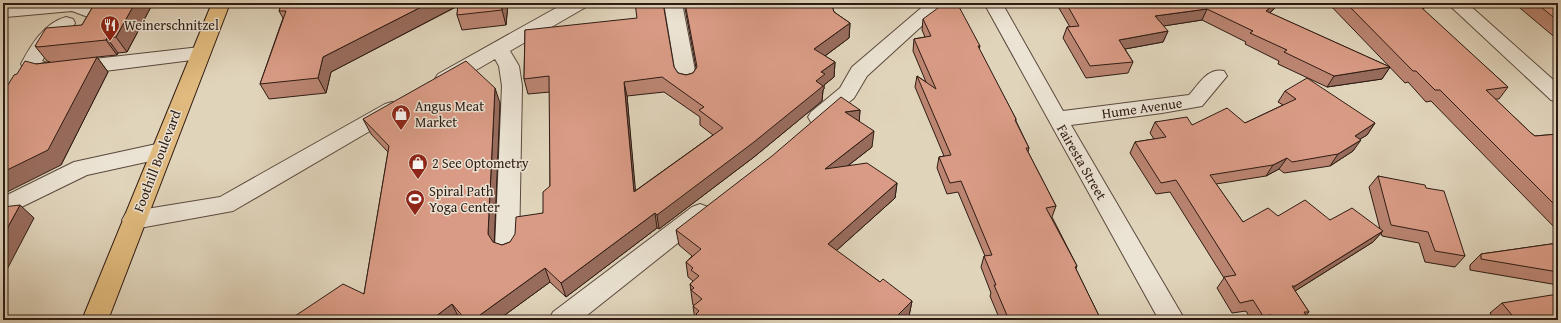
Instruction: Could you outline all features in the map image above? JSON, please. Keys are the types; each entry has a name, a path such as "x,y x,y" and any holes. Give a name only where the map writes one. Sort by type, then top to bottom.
{"main road":[{"name":"Foothill Boulevard","path":"95,320 221,3"}],"street":[{"path":"11,3 6,11 74,5 88,11"},
{"path":"428,89 499,49 553,8 579,3"},
{"path":"673,3 687,82"},
{"path":"805,128 847,93 859,72 938,3"},
{"name":"Fairesta Street","path":"993,3 1057,119 1172,320"},
{"path":"1456,3 1558,95"},
{"path":"66,23 43,42 31,64 49,71 200,53"},
{"path":"499,49 509,66 512,86 507,248"},
{"name":"Hume Avenue","path":"1057,119 1195,101 1217,76"},
{"path":"134,220 225,205 408,100"},
{"path":"3,207 82,168 161,151"},
{"path":"562,320 713,203"}],"building":[{"path":"95,3 135,3 116,37 107,38 106,40 38,47 35,46 46,28 82,25"},
{"path":"282,3 429,3 323,57 318,78 260,84 286,11 279,11"},
{"path":"458,3 502,3 502,10 457,15"},
{"path":"635,3 663,3 674,67 678,73 686,75 693,73 697,67 685,3 831,3 834,12 850,23 814,49 835,62 821,72 825,74 816,81 823,86 754,142 657,215 655,213 561,283 545,268 473,320 466,320 452,304 431,320 428,320 427,318 424,320 289,320 343,284 364,294 389,146 363,119 466,61 495,88 488,234 493,242 502,245 510,242 515,234 516,217 543,213 543,192 550,186 549,76 524,79 525,30 637,18","holes":["662,77 704,107 699,110 723,128 634,192 624,82"]},
{"path":"957,3 1016,119 1015,120 1029,148 1026,148 1056,206 1046,208 1077,266 1075,267 1101,320 1009,320 994,285 996,285 984,256 992,255 961,181 950,183 939,157 951,155 917,76 936,89 914,39 931,36 923,19 942,5"},
{"path":"1066,3 1275,3 1266,11 1390,67 1334,76 1284,52 1287,50 1250,33 1253,31 1207,9 1155,16 1168,31 1119,40 1133,62 1090,66 1067,27 1079,26"},
{"path":"1346,3 1419,3 1424,8 1422,8 1508,87 1486,90 1531,133 1535,136 1558,134 1558,208 1440,90 1435,90 1416,71 1413,71"},
{"path":"1536,3 1558,3 1558,21"},
{"path":"97,57 48,150 3,172 3,93 25,61 36,64"},
{"path":"1307,78 1375,123 1355,136 1361,140 1338,154 1292,162 1287,158 1273,165 1210,175 1243,222 1268,208 1278,216 1305,200 1330,220 1352,208 1383,231 1295,286 1292,286 1309,312 1304,312 1306,315 1274,320 1271,315 1263,316 1253,300 1240,303 1224,277 1236,275 1176,180 1161,183 1135,142 1166,137 1155,122 1187,117 1192,125 1227,108 1245,123 1296,99 1285,91"},
{"path":"841,97 860,110 845,112 874,131 825,169 867,163 897,183 828,244 880,282 883,279 912,301 893,320 703,320 696,314 699,311 693,306 702,299 691,290 694,288 690,284 699,276 691,270 693,268 686,262 701,249 676,230 772,156"},
{"path":"1378,176 1425,185 1426,188 1444,191 1465,256 1435,251 1428,232 1391,225"},
{"path":"20,205 3,236 3,207"},
{"path":"1558,243 1558,272 1481,259 1481,254"},
{"path":"1558,294 1558,320 1516,320 1502,303"}],"place":[{"name":"Weinerschnitzel","path":"110,42"},
{"name":"Angus Meat Market","path":"401,131"},
{"name":"2 See Optometry","path":"418,180"},
{"name":"Spiral Path Yoga Center","path":"415,216"}]}
